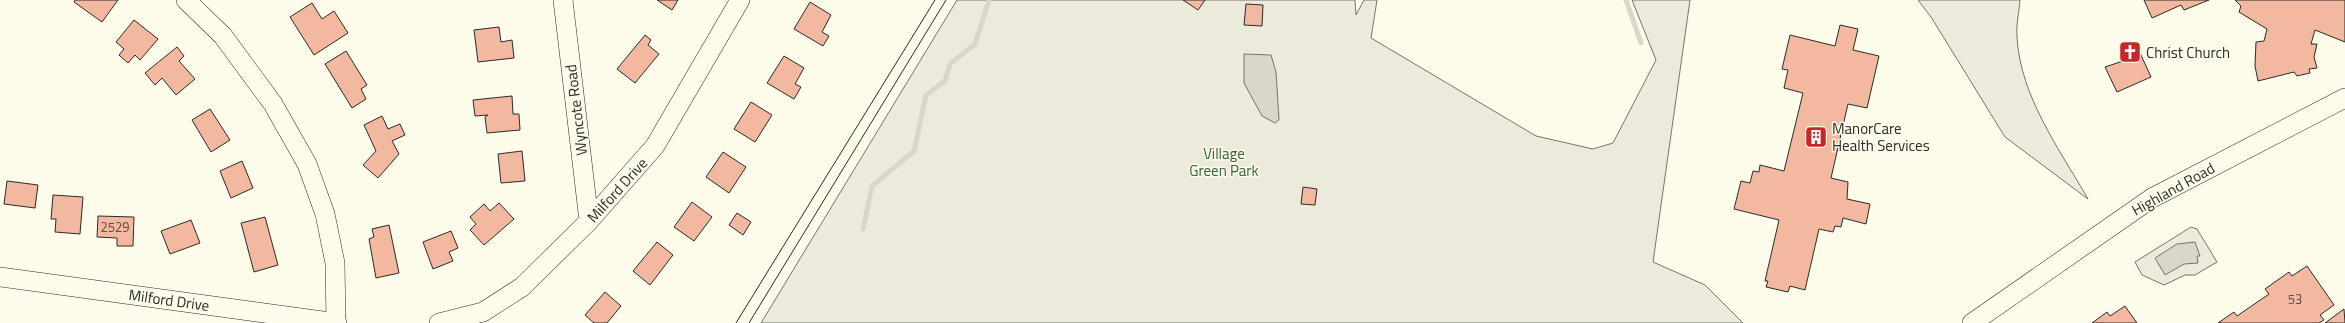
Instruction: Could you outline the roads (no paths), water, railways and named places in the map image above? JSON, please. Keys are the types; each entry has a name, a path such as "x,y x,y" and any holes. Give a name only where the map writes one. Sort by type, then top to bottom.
{"street":[{"path":"186,0 223,36 273,104 307,164 326,214 335,263 337,323"},
{"name":"Wyncote Road","path":"563,0 589,221"},
{"name":"Milford Drive","path":"439,323 483,312 522,287 589,221 655,146 740,0"},
{"name":"Highland Road","path":"1972,323 2152,198 2345,98"},
{"name":"Milford Drive","path":"0,277 337,323"}],"waterway":[{"path":"863,229 872,186 914,151 926,95 945,81 950,64 975,44 989,0"},
{"path":"1626,0 1641,43"}],"tram line":[{"path":"736,323 935,0"},
{"path":"749,323 946,0"}],"place":[{"name":"Christ Church","path":"2130,52"},
{"name":"ManorCare Health Services","path":"1816,137"}],"park label":[{"name":"Village Green Park","path":"1224,162"}]}
